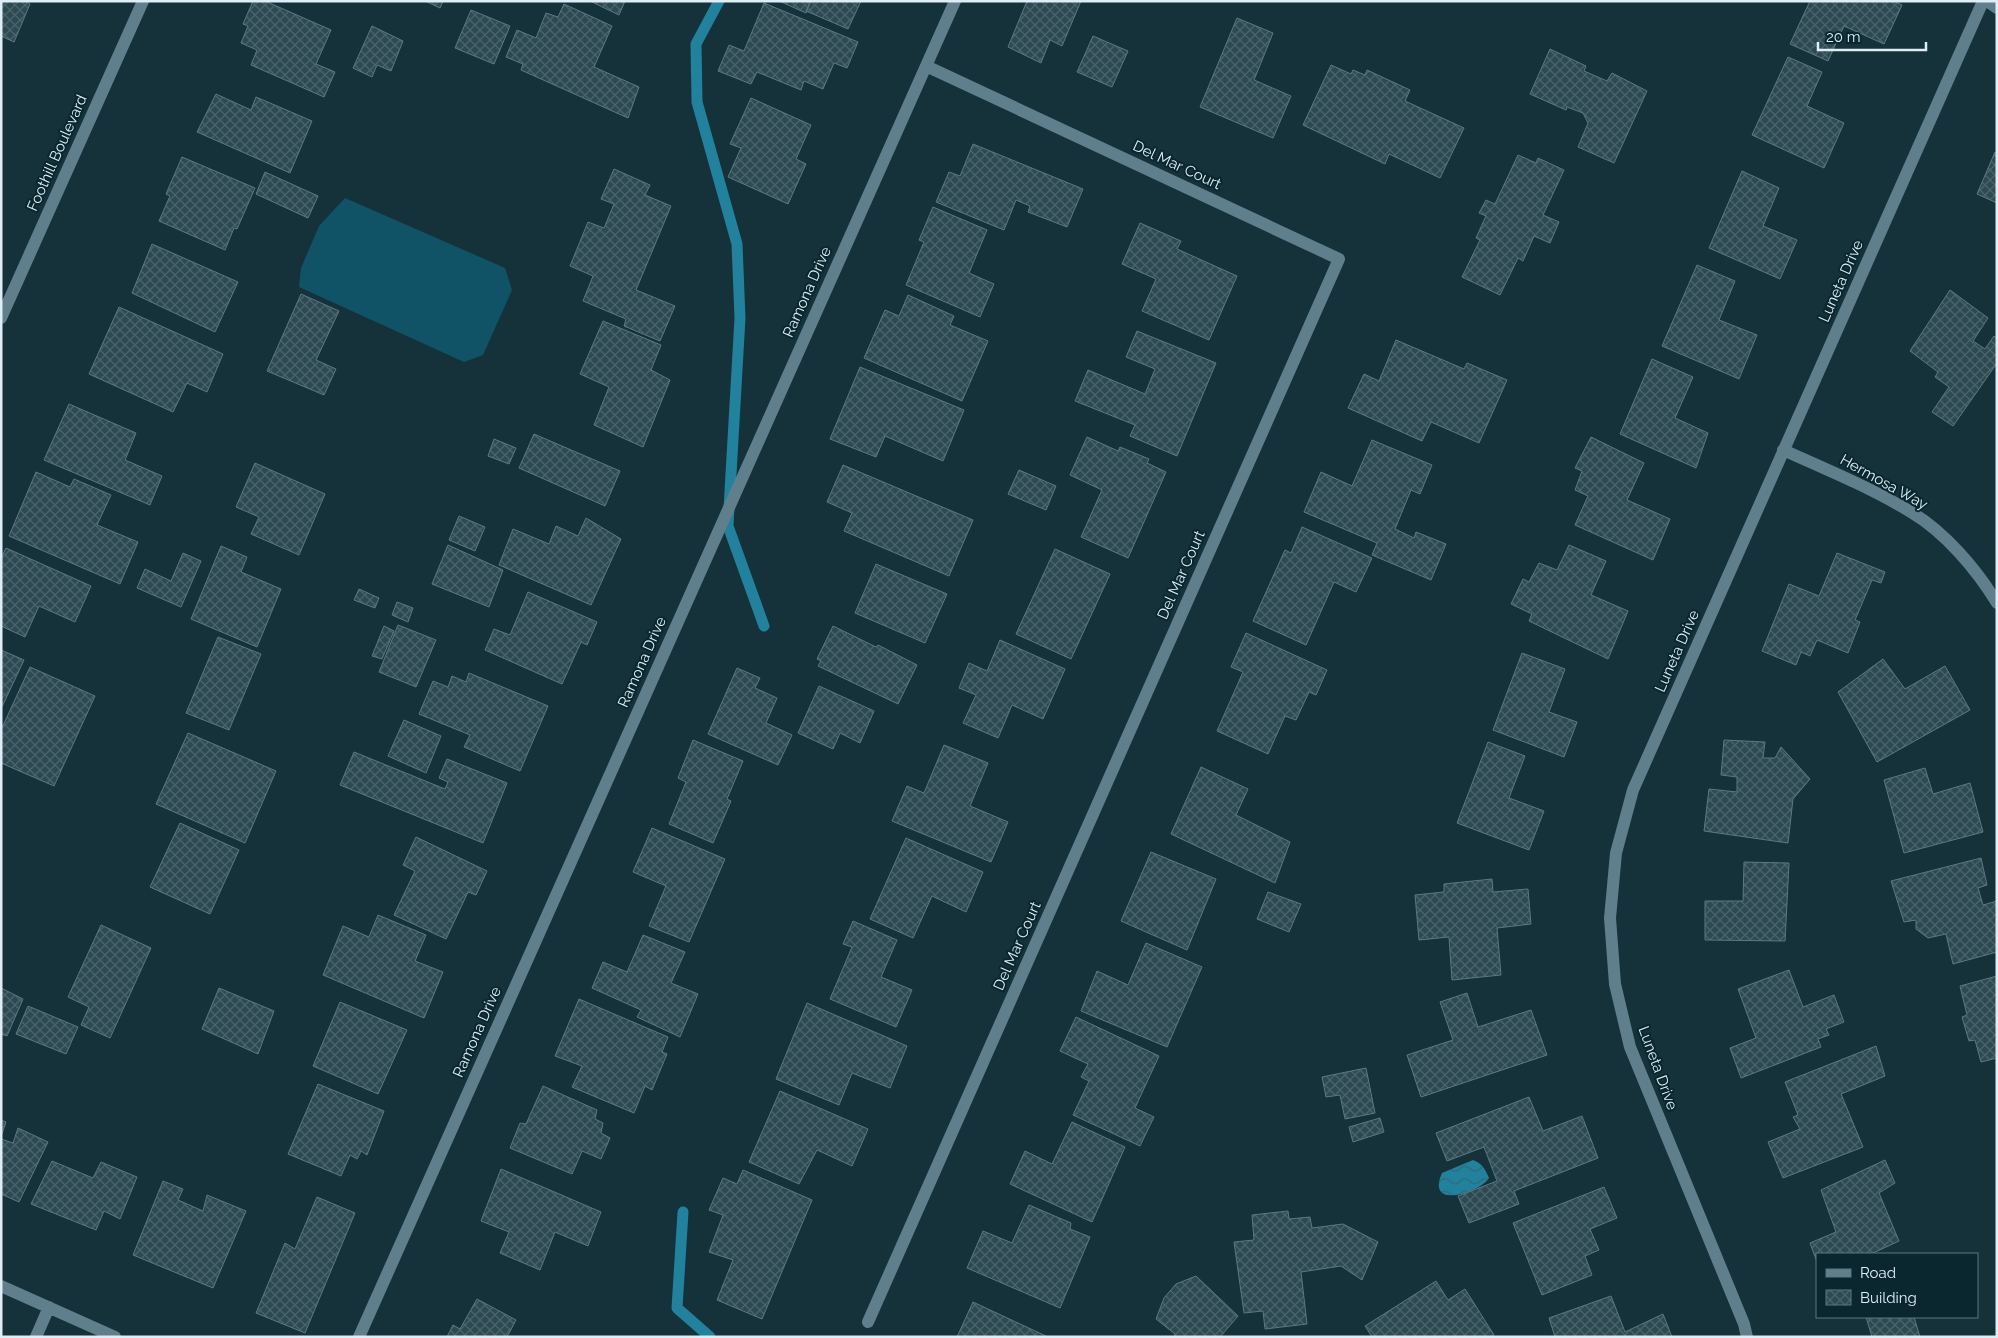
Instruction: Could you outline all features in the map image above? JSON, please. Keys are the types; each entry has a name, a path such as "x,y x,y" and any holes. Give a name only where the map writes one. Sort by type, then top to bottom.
{"street":[{"name":"Foothill Boulevard","path":"1,318 142,1"},
{"name":"Ramona Drive","path":"359,1337 955,1"},
{"path":"1985,1 1997,8"},
{"name":"Luneta Drive","path":"1747,1337 1744,1324 1630,1047 1615,984 1610,918 1616,853 1633,790 1783,450 1985,1"},
{"name":"Del Mar Court","path":"868,1322 1339,259 926,66"},
{"name":"Hermosa Way","path":"1783,450 1822,467 1912,513 1951,544 1984,582 1997,603"},
{"path":"1,1286 114,1337"},
{"path":"36,1337 49,1308"}],"shaded area":[{"path":"345,198 505,268 512,290 483,355 464,362 299,287 301,268 319,226"}],"water":[{"path":"1473,1160 1485,1169 1488,1175 1489,1178 1484,1183 1466,1193 1447,1195 1441,1192 1439,1185 1442,1173"}],"building":[{"path":"1,1 25,1 30,4 14,42 1,36"},
{"path":"253,1 265,1 331,30 316,64 335,72 324,97 251,65 257,50 241,43 248,26 243,24"},
{"path":"425,1 443,1 440,8"},
{"path":"590,1 625,1 619,15"},
{"path":"779,1 810,1 806,13"},
{"path":"811,1 861,1 848,29 806,11"},
{"path":"1027,1 1081,1 1062,46 1050,40 1041,63 1008,47"},
{"path":"1810,1 1894,1 1902,5 1884,44 1844,26 1828,61 1790,44"},
{"path":"764,3 858,42 847,68 834,63 823,89 804,81 801,90 757,72 751,84 718,71 729,45 744,51"},
{"path":"564,4 612,26 594,67 639,87 628,118 521,70 523,64 506,57 517,30 536,38 546,13 558,17"},
{"path":"471,10 510,26 494,64 455,48"},
{"path":"1237,18 1273,33 1254,80 1291,96 1273,138 1200,107"},
{"path":"372,26 403,41 391,71 377,65 372,77 353,68"},
{"path":"1093,36 1128,51 1112,87 1077,72"},
{"path":"1550,49 1586,66 1584,71 1607,81 1612,73 1647,91 1614,163 1578,147 1588,123 1583,113 1567,107 1566,110 1530,94"},
{"path":"1788,57 1822,72 1807,106 1844,123 1824,168 1752,135"},
{"path":"1331,65 1351,74 1353,70 1365,75 1367,70 1410,90 1405,101 1464,128 1440,178 1389,154 1385,164 1303,125"},
{"path":"216,94 251,110 256,97 312,121 290,173 197,132"},
{"path":"751,98 811,125 796,159 806,164 788,204 728,177 741,148 730,144"},
{"path":"973,144 1083,189 1067,227 1028,212 1030,206 1016,200 1004,230 936,202 949,172 960,176"},
{"path":"1995,152 1997,153 1997,203 1977,194"},
{"path":"1518,155 1536,163 1538,158 1564,170 1543,215 1559,222 1550,243 1534,236 1523,261 1518,258 1500,295 1462,277 1480,240 1476,238 1486,216 1479,213 1486,200 1495,204"},
{"path":"182,157 255,188 237,229 234,228 225,250 159,221 170,196 166,194"},
{"path":"614,169 650,185 645,195 671,206 636,290 675,306 660,341 624,326 626,319 583,301 593,276 570,266 588,222 604,228 614,204 601,199"},
{"path":"1742,171 1779,188 1763,226 1797,240 1780,279 1709,248"},
{"path":"265,172 318,196 308,218 256,194"},
{"path":"933,207 987,230 969,273 994,284 980,317 906,285 924,242 919,240"},
{"path":"1140,223 1181,241 1177,249 1237,276 1209,340 1142,311 1156,279 1122,264"},
{"path":"152,244 238,282 215,332 132,293"},
{"path":"1697,265 1735,281 1719,320 1757,335 1739,379 1662,346"},
{"path":"1950,290 1988,318 1973,341 1985,349 1994,336 1997,338 1997,363 1953,426 1932,412 1949,387 1935,377 1938,372 1910,351"},
{"path":"301,294 339,311 316,360 336,369 324,395 267,371"},
{"path":"908,295 954,316 950,325 988,341 962,401 864,358 885,310 899,316"},
{"path":"119,307 223,354 207,392 187,383 173,412 89,374"},
{"path":"603,321 661,345 651,370 670,380 643,447 594,425 609,387 580,374"},
{"path":"1137,331 1216,363 1177,456 1130,436 1135,425 1075,401 1088,370 1145,394 1155,369 1126,357"},
{"path":"1396,340 1464,369 1467,363 1507,380 1479,443 1431,422 1422,441 1348,408 1364,374 1379,381"},
{"path":"1652,359 1693,377 1675,418 1708,433 1696,468 1620,434"},
{"path":"860,367 964,410 943,461 885,436 876,457 830,439"},
{"path":"69,404 136,433 125,460 162,476 150,505 44,460"},
{"path":"534,434 620,471 605,506 519,468"},
{"path":"1087,437 1118,451 1120,447 1149,459 1147,463 1166,472 1128,558 1081,537 1102,490 1070,475"},
{"path":"1591,437 1644,463 1627,500 1670,519 1653,560 1575,525 1588,496 1575,490 1582,471 1575,468"},
{"path":"494,439 516,448 509,464 488,456"},
{"path":"1372,440 1432,465 1420,494 1411,490 1395,529 1414,538 1416,532 1446,544 1431,580 1372,555 1377,543 1304,512 1321,472 1352,486"},
{"path":"255,463 325,494 299,555 251,534 259,517 236,507"},
{"path":"843,465 973,520 949,576 844,531 852,513 827,502"},
{"path":"1019,470 1056,486 1046,510 1008,494"},
{"path":"36,472 70,487 74,479 111,495 97,525 138,542 120,584 9,536"},
{"path":"459,516 485,527 475,551 449,540"},
{"path":"586,518 621,539 591,605 499,565 513,529 549,544 556,526 578,536"},
{"path":"1302,527 1372,558 1356,592 1334,582 1306,645 1253,621 1285,550 1291,553"},
{"path":"448,545 503,570 489,607 432,584"},
{"path":"1569,545 1606,561 1591,595 1628,611 1608,659 1529,621 1532,614 1511,604 1523,579 1529,582 1539,563 1557,570"},
{"path":"221,546 247,557 241,572 281,589 257,647 191,619"},
{"path":"6,548 91,586 75,622 39,606 25,637 1,626 1,558"},
{"path":"1055,549 1110,574 1071,659 1016,634"},
{"path":"183,553 201,561 181,607 137,588 145,569 171,581"},
{"path":"1837,553 1885,572 1881,583 1872,580 1855,620 1860,622 1848,653 1817,640 1810,656 1801,652 1796,665 1762,651 1789,584 1819,596"},
{"path":"876,564 947,594 925,643 855,613"},
{"path":"359,589 379,598 375,608 354,600"},
{"path":"528,592 597,622 587,645 581,642 562,684 485,650 494,629 510,635"},
{"path":"397,602 413,608 408,622 392,615"},
{"path":"398,625 436,640 416,687 379,672"},
{"path":"384,626 394,631 382,659 372,656"},
{"path":"833,626 876,647 878,645 917,665 898,704 818,666 821,661 817,659"},
{"path":"1246,633 1327,670 1316,695 1309,692 1296,720 1285,716 1268,754 1217,731 1243,672 1231,667"},
{"path":"218,637 261,654 229,730 186,713"},
{"path":"1000,640 1065,669 1043,719 1012,705 998,738 963,723 976,695 959,688 969,663 987,671"},
{"path":"1,650 24,660 1,709"},
{"path":"1522,653 1565,669 1549,712 1577,722 1564,757 1493,730"},
{"path":"1883,659 1905,689 1945,666 1970,710 1877,762 1838,692"},
{"path":"30,667 95,696 54,786 1,763 1,730"},
{"path":"737,668 760,678 755,688 777,698 766,723 792,735 778,765 708,734"},
{"path":"469,673 548,706 520,771 464,747 470,735 419,714 433,681 448,687 452,676 466,682"},
{"path":"819,686 874,711 860,743 840,733 833,749 798,733"},
{"path":"404,720 441,736 426,773 388,756"},
{"path":"188,733 276,771 245,843 156,804"},
{"path":"693,740 743,761 727,799 731,801 713,843 669,824 686,782 678,778"},
{"path":"1724,740 1765,742 1763,758 1775,758 1781,747 1810,779 1793,799 1788,843 1704,831 1709,789 1737,792 1737,777 1721,775"},
{"path":"1488,742 1525,756 1509,798 1544,811 1529,850 1457,823"},
{"path":"944,745 988,763 970,806 1008,822 991,862 892,821 907,786 924,793"},
{"path":"354,752 445,789 448,782 439,778 447,759 507,783 483,843 340,785"},
{"path":"1201,767 1248,789 1236,815 1290,842 1275,883 1171,834"},
{"path":"1925,768 1933,794 1970,783 1983,832 1904,853 1884,780"},
{"path":"180,823 239,850 210,914 150,887"},
{"path":"652,828 725,859 689,942 649,926 666,886 633,872"},
{"path":"416,837 487,871 476,895 468,892 446,939 394,915 415,871 403,865"},
{"path":"906,838 983,872 966,912 932,896 913,938 870,919"},
{"path":"1151,852 1216,879 1187,950 1121,921"},
{"path":"1981,858 1987,885 1978,888 1983,905 1997,901 1997,952 1953,964 1946,934 1928,938 1916,929 1916,920 1904,922 1891,881"},
{"path":"1744,862 1789,863 1785,941 1705,940 1705,901 1743,901"},
{"path":"1492,879 1493,892 1528,889 1531,924 1497,928 1501,975 1452,980 1449,937 1419,940 1415,895 1444,892 1444,884"},
{"path":"1268,892 1301,904 1289,932 1257,919"},
{"path":"378,915 426,935 415,961 443,972 424,1018 323,975 343,926 369,937"},
{"path":"853,921 897,940 881,977 912,990 896,1027 830,999 852,947 843,944"},
{"path":"101,925 151,948 110,1038 81,1025 89,1007 68,997"},
{"path":"643,935 685,952 671,983 698,994 680,1037 637,1017 641,1010 592,988 603,962 627,972"},
{"path":"1146,943 1202,967 1167,1047 1081,1011 1097,971 1128,985"},
{"path":"1789,970 1803,1007 1834,995 1844,1022 1826,1029 1829,1035 1818,1039 1821,1047 1741,1078 1730,1048 1756,1038 1738,989"},
{"path":"1997,976 1997,1058 1981,1062 1975,1040 1969,1041 1962,1017 1967,1015 1960,986"},
{"path":"1,988 23,999 7,1036 1,1034"},
{"path":"219,988 274,1011 258,1054 202,1029"},
{"path":"1467,993 1478,1027 1531,1010 1547,1055 1421,1097 1407,1055 1453,1040 1440,1002"},
{"path":"579,999 668,1037 662,1052 667,1054 652,1090 645,1086 634,1113 572,1087 582,1066 555,1056"},
{"path":"340,1002 407,1030 378,1094 313,1066"},
{"path":"807,1003 907,1046 890,1088 852,1073 839,1105 776,1079"},
{"path":"28,1006 78,1027 66,1054 16,1034"},
{"path":"1076,1017 1159,1056 1135,1108 1154,1117 1140,1146 1073,1115 1089,1081 1081,1077 1088,1064 1060,1051"},
{"path":"1876,1046 1885,1076 1841,1094 1863,1147 1783,1178 1768,1142 1800,1129 1793,1117 1798,1115 1785,1082"},
{"path":"1366,1068 1375,1113 1345,1119 1340,1095 1326,1097 1322,1077"},
{"path":"318,1084 384,1111 367,1155 361,1151 357,1159 350,1155 341,1176 288,1154"},
{"path":"543,1086 597,1110 595,1119 603,1123 601,1133 610,1138 601,1159 582,1151 572,1174 510,1148 520,1123 526,1124"},
{"path":"780,1091 868,1129 852,1166 817,1150 799,1184 749,1162"},
{"path":"1529,1097 1543,1131 1582,1116 1598,1158 1514,1191 1519,1204 1469,1223 1458,1196 1497,1181 1484,1147 1447,1161 1436,1133"},
{"path":"1380,1118 1384,1132 1353,1142 1349,1127"},
{"path":"1,1120 6,1122 1,1137"},
{"path":"1072,1122 1125,1147 1092,1222 1010,1184 1025,1151 1052,1164"},
{"path":"18,1128 48,1142 19,1202 1,1194 1,1139 13,1143"},
{"path":"1885,1160 1895,1183 1879,1193 1899,1241 1873,1253 1816,1253 1816,1259 1810,1243 1836,1232 1821,1190"},
{"path":"52,1161 93,1178 101,1162 137,1177 120,1219 104,1211 96,1230 31,1204"},
{"path":"501,1169 601,1212 588,1246 555,1232 540,1270 500,1253 509,1232 481,1221"},
{"path":"743,1170 812,1200 762,1319 717,1300 733,1260 709,1252 723,1215 709,1210 723,1178 737,1184"},
{"path":"163,1181 183,1189 178,1200 203,1211 207,1195 246,1211 213,1288 133,1255"},
{"path":"1604,1187 1617,1218 1590,1229 1599,1250 1585,1256 1592,1275 1542,1295 1513,1223"},
{"path":"317,1197 355,1213 305,1333 256,1313 285,1243 295,1249"},
{"path":"1029,1205 1071,1223 1070,1229 1090,1237 1060,1308 967,1268 983,1231 1012,1243"},
{"path":"1288,1211 1289,1219 1310,1217 1312,1228 1343,1224 1378,1242 1362,1280 1341,1266 1301,1272 1307,1324 1265,1329 1263,1311 1244,1313 1234,1242 1254,1240 1252,1215"},
{"path":"1196,1276 1238,1316 1220,1337 1174,1337 1175,1334 1156,1319 1164,1298 1176,1284"},
{"path":"1436,1281 1448,1300 1465,1289 1494,1335 1490,1337 1372,1337 1365,1326"},
{"path":"1611,1296 1625,1332 1663,1314 1672,1337 1555,1337 1549,1318"},
{"path":"477,1299 516,1320 507,1337 447,1337 453,1325 460,1329"},
{"path":"973,1302 1048,1337 957,1337"},
{"path":"1866,1318 1914,1318 1920,1337 1872,1337"}],"waterway":[{"path":"719,1 696,44 697,102 737,244 740,318 728,526 764,626"},
{"path":"683,1212 677,1308 710,1337"}]}
